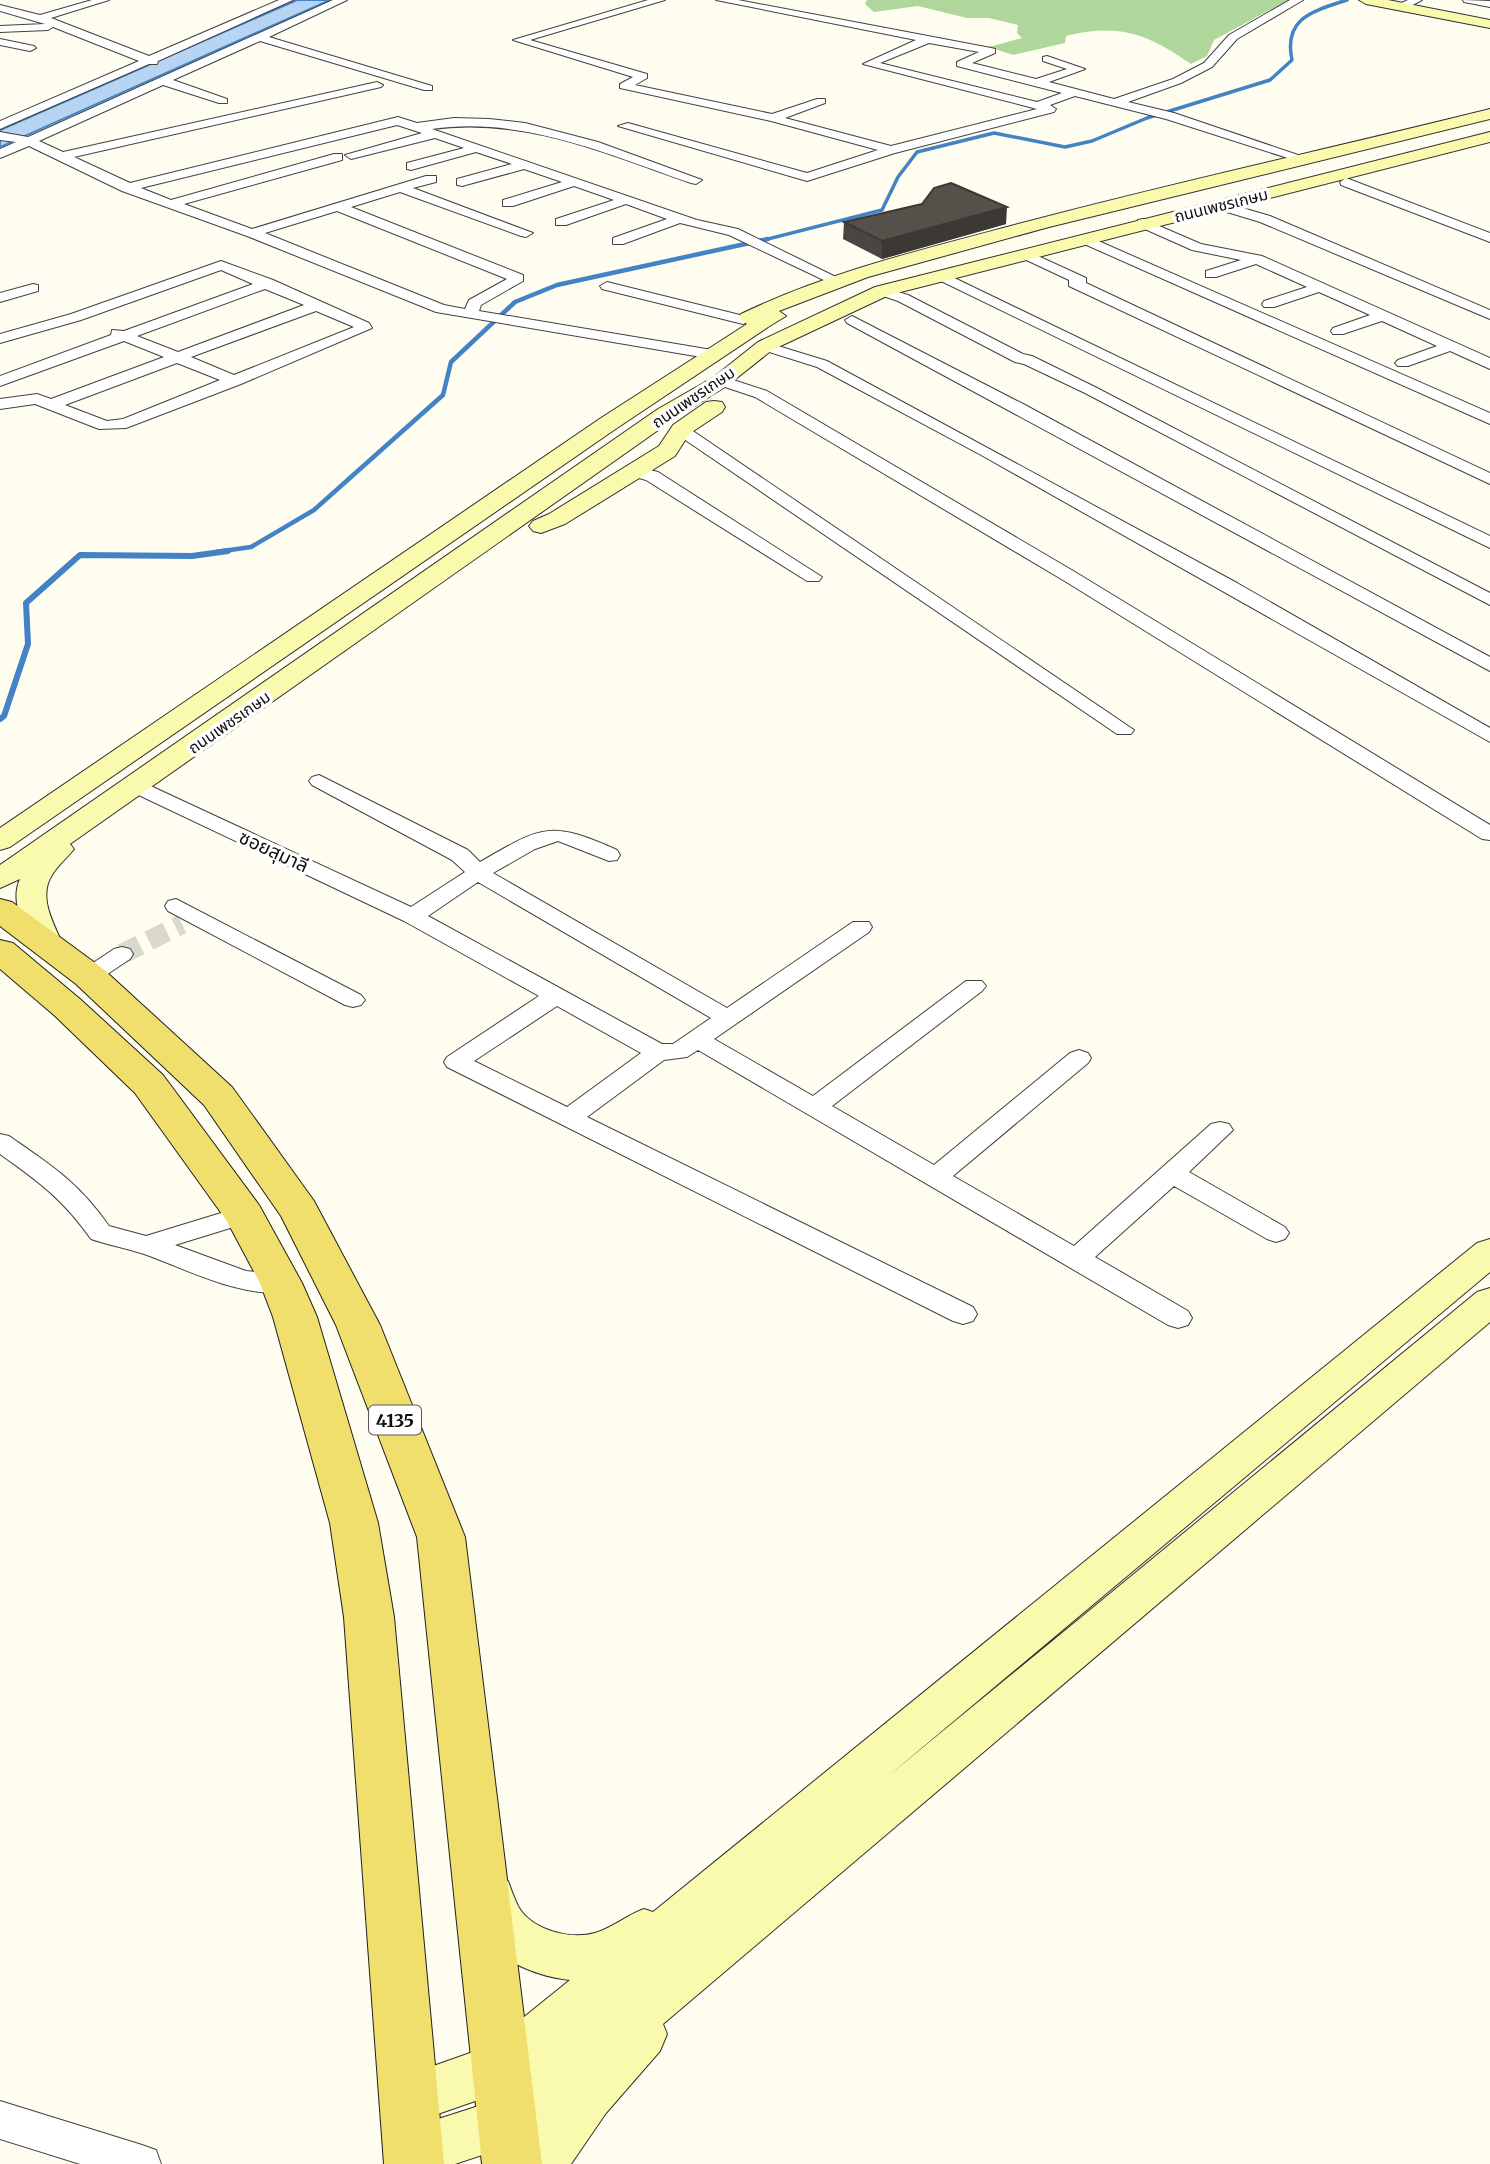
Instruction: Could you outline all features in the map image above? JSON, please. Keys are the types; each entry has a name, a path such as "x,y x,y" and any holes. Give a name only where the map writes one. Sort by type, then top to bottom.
{"main road":[{"path":"1310,160 1490,114"},
{"name":"ถนนเพชรเกษม","path":"0,841 368,581 704,352 761,323 824,294 902,266 1310,160 1490,123"},
{"name":"ถนนเพชรเกษม","path":"0,879 667,414 721,381 765,346 883,291 952,280 1230,209 1490,138"},
{"path":"1310,160 1347,177 1490,149"},
{"path":"451,508 644,381 704,352 743,320 789,297 835,280 902,266"},
{"path":"503,530 540,526 558,519 667,452 687,426 747,388 790,352 852,320 952,280"},
{"path":"368,581 417,590"},
{"path":"0,821 56,802"},
{"path":"47,943 29,902 31,881 55,852 99,812"},
{"name":"4135","path":"0,909 47,943 106,965 218,1096 299,1211 358,1325 441,1537 478,1861 516,2129"},
{"path":"0,951 67,1007 149,1084 244,1215 281,1283 295,1317 354,1523 369,1618 412,2138 565,2123 748,1892 1490,1301"},
{"path":"516,2129 748,1892 1490,1252"},
{"path":"478,1861 500,1921 520,1940 556,1957 591,1957 748,1892"}],"street":[{"path":"40,18 104,0"},
{"path":"0,125 288,0"},
{"path":"0,154 342,0"},
{"path":"660,0 518,40 643,76 624,86 773,118 891,150"},
{"path":"721,0 991,51 961,64 1170,116 1310,160"},
{"path":"1113,103 1177,81 1208,65 1233,37 1298,0"},
{"path":"1366,0 1490,24"},
{"path":"1401,7 1417,0"},
{"path":"1468,0 1490,4"},
{"path":"0,8 40,18 145,61 192,66"},
{"path":"0,29 60,26"},
{"path":"258,37 428,88"},
{"path":"624,126 807,177 891,150 968,129 1017,120 1050,109 869,64 930,38"},
{"path":"0,42 30,48"},
{"path":"1036,83 1079,69 1047,59"},
{"path":"161,80 223,101"},
{"path":"63,156 377,85"},
{"path":"1038,106 1072,93"},
{"path":"773,118 821,101"},
{"path":"417,127 474,120 530,126 696,180"},
{"path":"127,188 398,121 626,200 733,232 835,280"},
{"path":"170,204 435,134"},
{"path":"0,136 29,141 127,188 252,233 441,309 704,352"},
{"path":"411,166 477,148"},
{"path":"462,182 524,165"},
{"path":"1347,177 1490,238"},
{"path":"252,233 431,179"},
{"path":"509,203 574,182"},
{"path":"400,188 526,233"},
{"path":"561,222 626,200"},
{"path":"338,207 518,278 474,303 471,314"},
{"path":"1230,209 1265,219 1490,315"},
{"path":"618,241 681,218"},
{"path":"1152,227 1197,247 1257,259 1428,334 1448,347 1490,365"},
{"path":"1095,243 1490,419"},
{"path":"1034,258 1081,281 1074,283 1490,479"},
{"path":"1211,274 1257,259"},
{"path":"0,339 76,317 215,266 228,266 365,326 236,381 113,426 104,426 37,399 0,404"},
{"path":"952,280 1490,542"},
{"path":"0,382 268,283"},
{"path":"607,286 743,320"},
{"path":"1269,304 1320,287"},
{"path":"0,298 33,288"},
{"path":"883,291 903,298 1020,359 1027,359 1090,390 1490,600"},
{"path":"52,404 318,305"},
{"path":"1338,331 1384,315"},
{"path":"76,317 236,381"},
{"path":"852,320 1044,421 1490,665"},
{"path":"765,346 790,352 842,374 1001,459 1490,736"},
{"path":"1403,363 1448,347"},
{"path":"721,381 761,394 1069,576 1490,834"},
{"path":"667,414 1124,730"},
{"path":"634,471 652,476 813,577"},
{"path":"319,781 460,855 478,873 728,1018"},
{"name":"ซอยสุมาลี","path":"135,786 412,916 658,1052"},
{"path":"412,916 478,873 542,837 558,835 609,855"},
{"path":"179,915 212,926 353,1000"},
{"path":"567,1119 658,1052 678,1052 861,927"},
{"path":"813,1108 974,986"},
{"path":"557,995 456,1062 963,1314"},
{"path":"697,1039 1178,1318"},
{"path":"935,1178 1079,1058"},
{"path":"1076,1259 1220,1130"},
{"path":"0,1142 58,1183 80,1204 100,1233 146,1245 244,1280 281,1283"},
{"path":"1172,1173 1276,1233"},
{"path":"146,1245 244,1215"},
{"path":"0,2120 142,2164"}],"green space":[{"path":"867,0 1288,0 1214,40 1207,56 1191,64 1160,45 1118,31 1085,32 1066,36 1065,43 1013,55 989,47 1022,38 1017,33 1018,25 989,18 967,18 918,6 874,12 865,4"}],"water":[{"path":"297,0 330,0 0,147 0,130"}],"building":[{"path":"951,183 1007,207 882,241 844,222 922,204 934,188"}],"waterway":[{"path":"767,239 882,210 898,177 917,152 994,133 1065,147 1092,141 1147,118 1270,80 1292,60 1290,46 1296,25 1312,13 1347,0"},
{"path":"216,552 251,547 314,510 443,395 451,362 515,302 557,285 767,239"},
{"path":"760,241 767,239"},
{"path":"0,719 4,716 28,644 26,603 80,555 192,556 228,551"}],"tunnel":[{"path":"122,954 182,924"}]}
